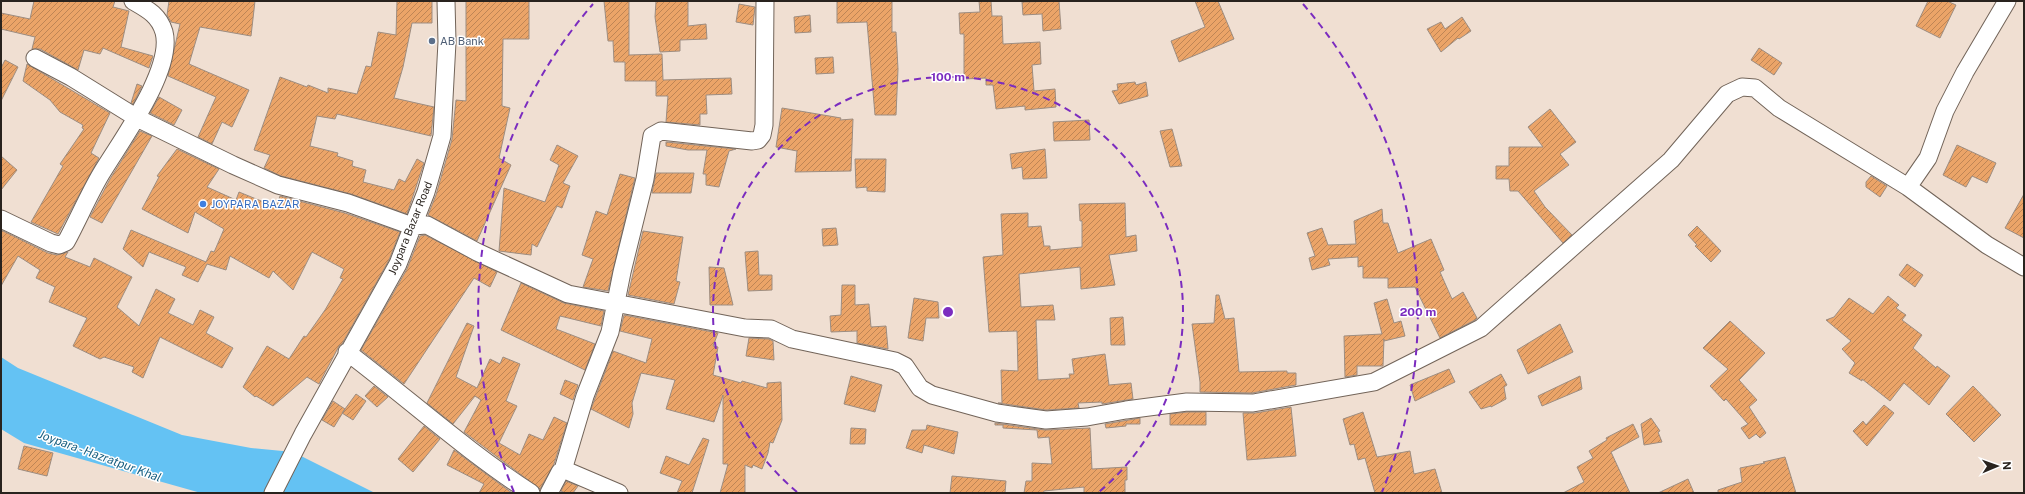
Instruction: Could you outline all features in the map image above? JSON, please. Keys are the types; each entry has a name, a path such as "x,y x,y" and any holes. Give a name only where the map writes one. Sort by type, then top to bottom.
{"street":[{"path":"1,219 51,243 59,245 66,242 101,175 137,118 150,94 165,51 164,32 155,14 133,1"},
{"name":"Joypara Bazar Road","path":"274,493 302,434 398,264 426,192 442,136 447,42 446,1"},
{"path":"549,493 560,472 563,470 585,396 610,332 645,179 652,136 661,131 752,141 758,140 762,135 764,126 765,1"},
{"path":"1908,187 1928,158 1945,111 1965,72 2007,1"},
{"path":"35,58 71,77 137,118 233,165 278,185 348,203 412,226 427,225 477,252 568,294 745,328 771,329 792,339 895,360 905,366 920,388 932,395 997,413 1046,420 1070,419 1187,402 1253,403 1374,382 1481,328 1671,160 1727,94 1742,87 1754,88 1779,108 1908,187 1987,245 2024,267"},
{"path":"347,352 405,397 440,428 531,493"},
{"path":"563,470 619,493"}],"water":[{"name":"Joypara - Hazratpur Khal","path":"1,357 18,368 182,435 251,448 293,452 375,493 201,493 24,443 1,429"}],"building":[{"path":"34,1 115,1 113,7 129,11 121,47 153,56 149,68 103,48 100,54 84,50 78,70 40,49 32,49 35,37 1,29 1,13 30,19"},
{"path":"169,1 255,1 251,36 200,27 189,64 249,90 232,127 222,122 212,144 198,137 216,97 168,76 180,24 171,22 167,15"},
{"path":"397,1 432,1 432,23 412,23 403,67 394,98 434,107 431,136 337,114 335,119 317,116 310,146 338,153 337,156 353,161 352,166 366,170 363,182 394,190 399,179 405,182 417,159 424,163 407,214 351,194 281,176 264,168 270,155 254,150 280,77 307,87 308,85 328,93 328,88 357,94 366,66 371,67 378,32 396,35"},
{"path":"466,1 529,1 529,39 503,39 502,106 510,108 499,158 511,165 477,241 428,215 436,195 452,139 456,100 466,101"},
{"path":"604,1 629,1 629,55 662,54 663,80 731,78 732,94 706,95 707,114 700,114 700,125 666,122 668,96 656,96 656,81 625,81 625,62 614,62 613,41 608,41"},
{"path":"656,1 688,1 688,26 706,24 707,39 680,40 680,51 660,52 655,17"},
{"path":"837,1 892,1 892,32 896,32 898,69 896,115 875,115 867,22 837,23"},
{"path":"979,1 991,1 992,16 1002,16 1003,44 1040,42 1041,64 1032,65 1034,91 1055,89 1056,107 1025,110 1025,106 996,109 993,85 986,85 986,78 964,79 964,34 960,34 959,13 980,12"},
{"path":"1059,1 1061,29 1043,31 1042,14 1023,15 1022,2"},
{"path":"1195,1 1218,1 1234,39 1179,62 1171,41 1205,27"},
{"path":"1928,1 1947,1 1956,5 1940,38 1916,26"},
{"path":"739,4 755,7 753,25 736,22"},
{"path":"810,15 811,32 795,33 794,17"},
{"path":"1462,17 1471,31 1459,39 1458,38 1441,52 1427,29 1441,22 1445,29"},
{"path":"1759,48 1782,63 1774,75 1751,60"},
{"path":"833,57 834,73 816,74 815,58"},
{"path":"5,60 18,67 1,101 1,68"},
{"path":"27,64 110,113 91,153 99,158 58,234 31,222 63,166 60,164 84,129 82,128 83,125 60,112 50,100 23,81"},
{"path":"1135,82 1136,85 1146,82 1148,96 1119,104 1112,91 1118,90 1117,84"},
{"path":"137,84 142,86 133,104 131,103"},
{"path":"159,97 182,110 174,125 150,113"},
{"path":"782,108 841,118 840,120 853,119 851,171 795,172 797,151 776,147"},
{"path":"1550,109 1576,142 1560,154 1569,165 1534,191 1545,207 1572,235 1563,243 1518,191 1510,191 1509,179 1496,179 1496,166 1509,166 1509,147 1543,147 1528,127"},
{"path":"1089,120 1090,140 1054,141 1053,122"},
{"path":"1172,129 1182,166 1170,167 1160,131"},
{"path":"140,131 152,136 102,223 90,217 110,179"},
{"path":"666,142 736,149 729,151 719,187 706,185 706,174 703,174 707,150 688,150 666,146"},
{"path":"557,145 578,156 563,183 570,186 562,208 557,206 537,247 532,244 531,255 499,251 504,188 545,202 559,165 550,160"},
{"path":"1957,145 1996,163 1987,183 1972,176 1966,187 1943,175"},
{"path":"177,149 219,169 207,187 236,200 239,192 276,207 280,196 345,213 400,232 389,260 342,344 339,346 319,384 307,377 273,406 256,396 255,397 243,387 267,346 289,359 304,336 306,337 325,310 343,279 340,278 344,269 312,252 293,290 273,271 269,278 230,256 226,270 207,264 198,282 182,275 186,267 149,252 143,267 123,249 131,230 206,262 211,251 214,252 224,229 195,212 188,233 142,209 159,177 157,176"},
{"path":"1045,149 1047,178 1023,179 1022,167 1012,169 1010,154"},
{"path":"1,156 17,170 1,190"},
{"path":"855,159 886,159 885,192 867,191 867,187 856,188"},
{"path":"656,173 694,173 691,193 652,193"},
{"path":"620,174 635,178 608,291 583,287 593,259 582,255 596,211 607,215"},
{"path":"1871,176 1887,186 1880,197 1866,187 1866,182"},
{"path":"2024,194 2024,238 2005,228"},
{"path":"1125,203 1126,237 1136,235 1137,251 1109,255 1115,285 1081,289 1080,267 1019,274 1021,307 1053,305 1055,320 1036,320 1038,380 1070,378 1069,374 1074,374 1072,359 1105,354 1109,385 1131,383 1133,399 1102,404 1102,402 1078,403 1079,408 1046,410 998,403 1002,403 1001,370 1018,371 1017,331 989,332 983,257 1003,255 1001,214 1028,213 1028,227 1041,226 1044,246 1050,246 1050,250 1082,247 1082,221 1080,221 1079,204"},
{"path":"1382,209 1383,223 1388,223 1398,253 1431,239 1444,270 1440,272 1452,299 1463,292 1477,318 1475,320 1440,338 1415,287 1388,288 1388,278 1363,278 1363,266 1358,267 1358,257 1328,259 1330,265 1312,270 1309,258 1315,256 1307,233 1322,228 1328,245 1356,244 1354,221"},
{"path":"1697,226 1721,251 1711,262 1695,246 1697,245 1688,235"},
{"path":"836,228 838,245 823,246 822,229"},
{"path":"1,230 48,253 57,255 68,252 65,257 90,267 94,258 132,277 117,307 139,326 156,289 175,299 168,313 193,325 200,310 214,317 206,333 233,348 222,368 160,337 143,378 132,372 134,367 104,357 100,359 73,346 87,318 49,302 55,287 36,278 40,270 18,256 1,286"},
{"path":"643,231 683,237 676,281 680,282 674,304 628,295"},
{"path":"425,235 497,272 490,287 474,278 404,384 361,350 407,269 420,236"},
{"path":"758,251 759,275 772,275 772,290 748,291 745,252"},
{"path":"1907,264 1923,275 1915,287 1899,275"},
{"path":"709,267 724,268 733,305 710,305"},
{"path":"521,283 564,303 604,311 601,326 560,316 556,329 595,344 585,370 501,330"},
{"path":"842,285 855,285 855,305 869,304 871,327 886,326 888,349 857,343 857,331 831,332 830,316 841,315"},
{"path":"1216,295 1219,295 1225,319 1234,318 1239,372 1287,371 1287,373 1296,373 1296,385 1252,393 1200,392 1192,324 1214,323"},
{"path":"1888,296 1899,305 1896,308 1906,315 1902,320 1922,335 1913,348 1936,368 1937,366 1950,376 1929,405 1904,383 1890,401 1862,379 1862,381 1849,373 1855,363 1842,349 1851,341 1826,320 1834,317 1849,298 1873,314"},
{"path":"914,298 938,302 939,318 926,318 923,341 908,338"},
{"path":"1387,299 1394,323 1401,321 1405,336 1384,341 1384,339 1383,366 1357,366 1357,375 1345,377 1344,336 1382,334 1374,303"},
{"path":"624,315 718,333 713,346 718,347 713,375 741,383 742,381 767,388 767,383 781,382 782,420 773,443 770,442 768,453 762,469 753,465 752,468 745,465 745,493 720,493 728,464 723,464 723,395 714,422 666,409 675,380 641,373 632,403 633,414 629,428 591,409 613,351 646,363 652,339 620,331"},
{"path":"1123,317 1125,345 1111,345 1110,318"},
{"path":"1730,321 1765,353 1739,380 1757,400 1749,407 1766,433 1760,438 1756,434 1749,439 1741,428 1748,424 1726,399 1724,401 1710,386 1728,369 1703,348"},
{"path":"467,323 474,326 456,377 477,388 490,359 500,364 503,357 520,364 506,401 517,406 499,443 520,455 529,434 543,440 554,417 567,423 554,464 540,489 464,432 481,400 475,396 453,424 427,403"},
{"path":"1560,324 1573,352 1528,374 1517,350"},
{"path":"749,338 769,339 773,341 774,360 746,356"},
{"path":"1449,369 1455,382 1415,401 1410,385"},
{"path":"1501,374 1507,385 1504,387 1506,399 1491,407 1481,409 1469,392"},
{"path":"851,376 882,385 875,412 844,404"},
{"path":"1580,376 1582,389 1542,406 1538,396"},
{"path":"565,380 578,385 573,400 560,394"},
{"path":"374,386 388,397 377,407 365,396"},
{"path":"1973,386 2001,415 1974,442 1946,414"},
{"path":"356,394 366,401 353,420 342,413"},
{"path":"333,401 345,409 334,427 322,420"},
{"path":"1884,405 1894,413 1867,446 1853,431 1863,421 1866,425"},
{"path":"1291,407 1296,456 1247,460 1243,413 1255,413"},
{"path":"1206,412 1206,425 1170,425 1170,414"},
{"path":"1363,412 1377,457 1410,451 1414,474 1435,469 1442,493 1375,493 1365,458 1358,460 1354,444 1350,445 1343,419"},
{"path":"1140,418 1140,424 1126,424 1126,426 1106,428 1105,424"},
{"path":"1651,418 1660,431 1658,432 1662,442 1644,445 1641,424"},
{"path":"995,423 1045,430 1090,428 1092,469 1127,467 1125,493 1084,493 1084,487 1044,491 1043,493 1024,493 1026,481 1032,481 1032,463 1052,464 1049,437 1038,438 1037,430 1003,428 1003,425 995,425"},
{"path":"1633,424 1639,437 1611,452 1630,493 1563,493 1584,482 1577,467 1593,458 1589,451 1607,440 1606,438"},
{"path":"927,425 958,432 954,454 924,445 922,453 906,448 912,430 926,430"},
{"path":"424,426 440,439 413,472 398,459"},
{"path":"851,428 866,429 865,444 850,444"},
{"path":"703,438 709,440 692,493 677,493 682,481 660,473 666,456 689,465"},
{"path":"24,446 53,453 47,476 18,469"},
{"path":"454,450 512,493 479,493 484,484 447,465"},
{"path":"1785,457 1796,493 1718,493 1718,490 1742,482 1740,468"},
{"path":"952,476 1006,481 1005,493 950,493"},
{"path":"1688,479 1694,493 1658,493"},
{"path":"566,481 578,486 573,493 565,493 561,491"}],"place":[{"name":"AB Bank","path":"432,41"},
{"name":"JOYPARA BAZAR","path":"203,204"}]}
